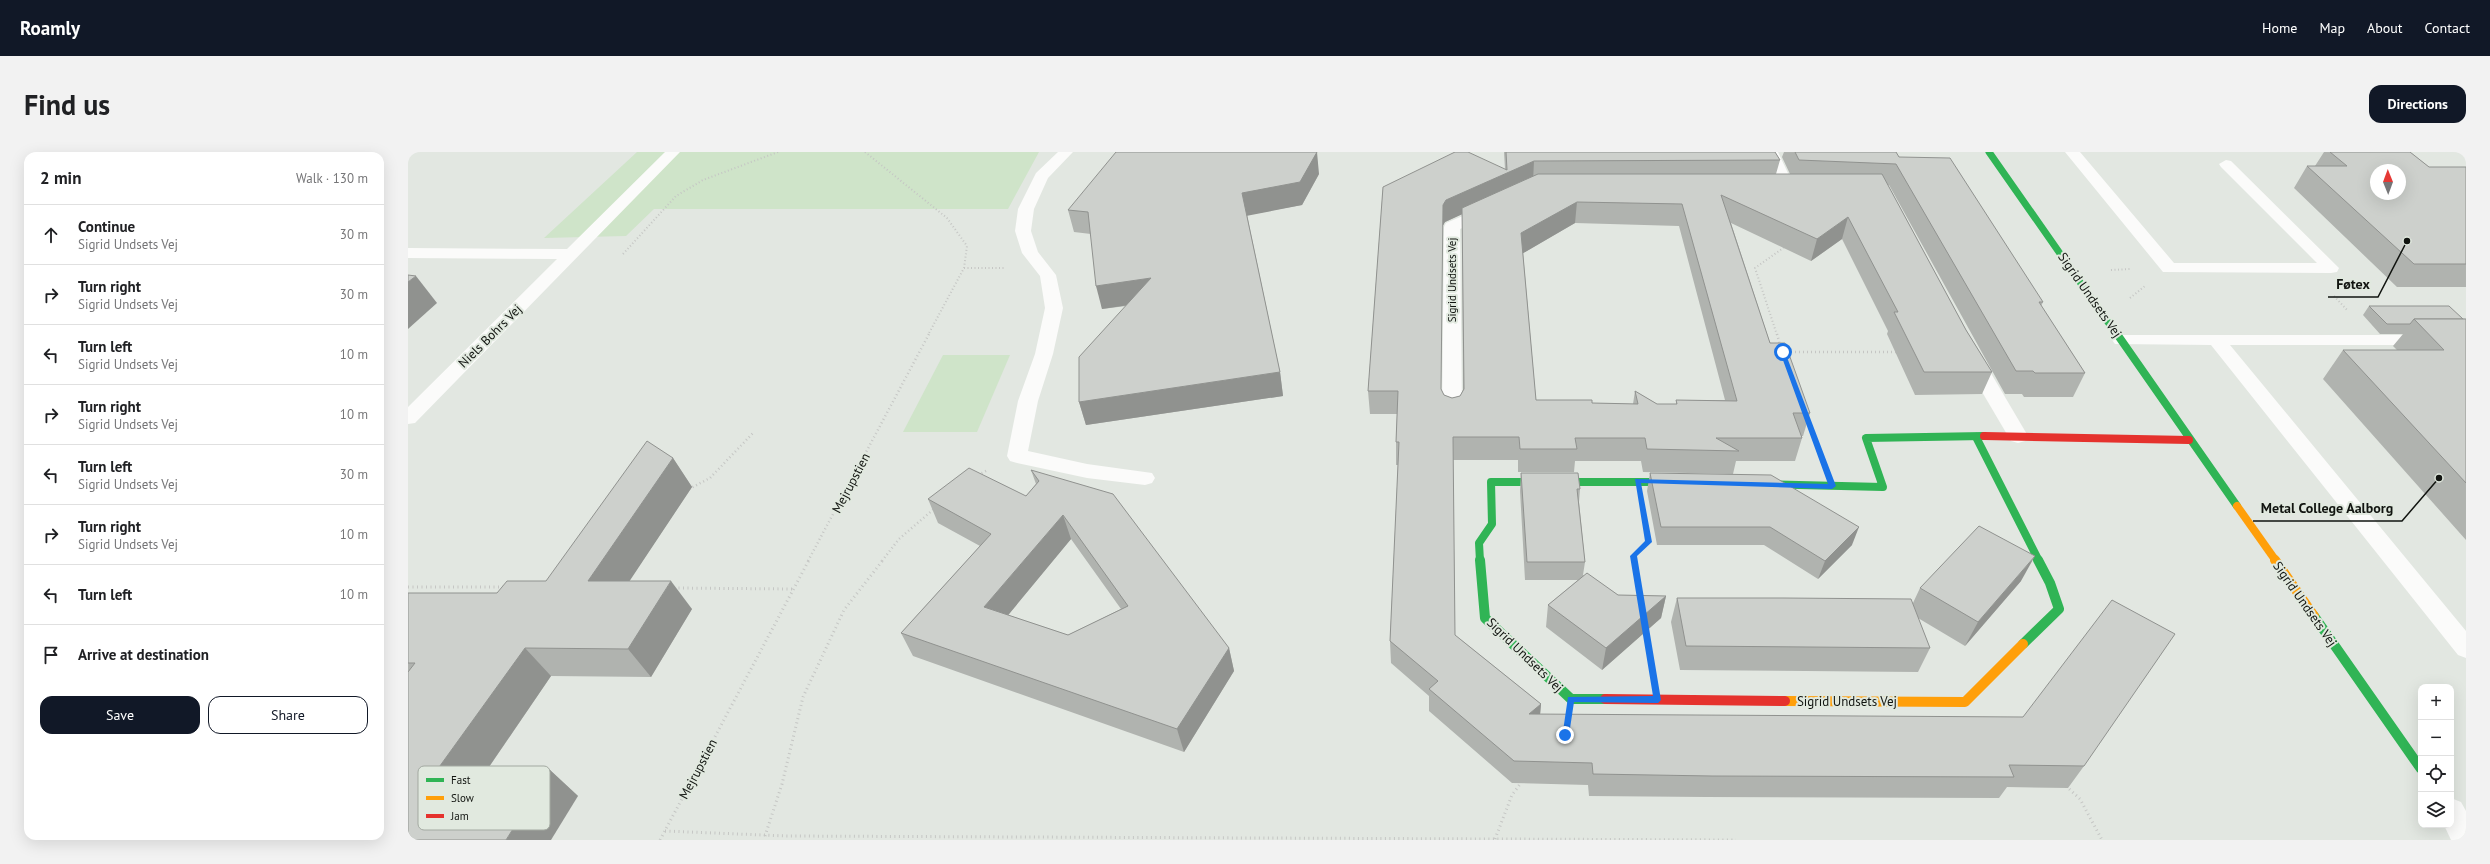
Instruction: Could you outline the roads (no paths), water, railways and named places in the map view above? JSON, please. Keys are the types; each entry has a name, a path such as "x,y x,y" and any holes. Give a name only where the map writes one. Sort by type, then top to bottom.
{"street":[{"path":"1755,188 1795,188 1770,152"},
{"name":"Sigrid Undsets Vej","path":"1989,152 2189,440 2418,765"},
{"name":"Sigrid Undsets Vej","path":"1452,412 1452,227 1506,202"},
{"path":"1965,345 2018,436"},
{"path":"1747,484 1883,487 1866,438 2018,436 2189,440"},
{"name":"Sigrid Undsets Vej","path":"1684,482 1491,482 1492,524 1479,543 1485,618 1571,699 1965,702 2059,609 2050,583 1976,437"},
{"path":"2454,817 2466,840"}],"lane":[{"name":"Niels Bohrs Vej","path":"408,418 673,152"},
{"path":"1066,152 1041,176 1026,209 1023,231 1030,253 1048,275 1054,308 1044,354 1028,401 1017,456 1087,471 1145,478"},
{"path":"2072,152 2169,268 2330,268 2226,164"},
{"path":"408,253 571,254"},
{"path":"2121,340 2466,340"},
{"path":"2216,340 2466,648"}],"place":[{"name":"Føtex","path":"2407,241"},
{"name":"Metal College Aalborg","path":"2439,478"}]}
